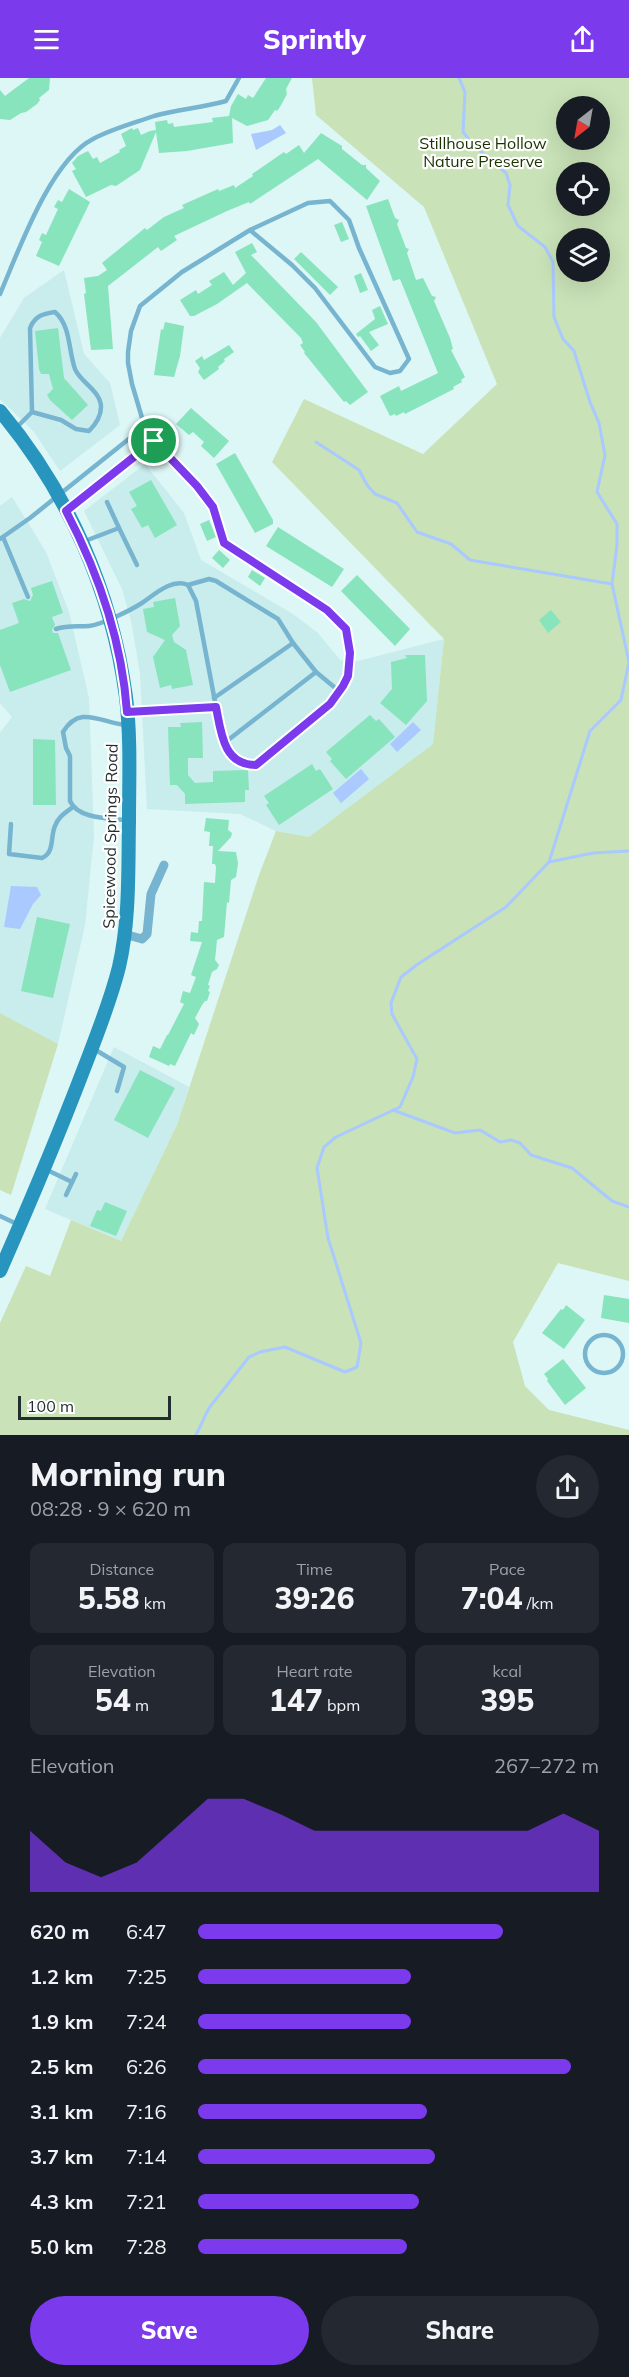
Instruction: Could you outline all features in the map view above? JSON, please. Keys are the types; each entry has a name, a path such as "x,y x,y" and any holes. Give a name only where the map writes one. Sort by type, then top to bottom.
{"main road":[{"name":"Spicewood Springs Road","path":"0,411 40,462 82,542 111,618 120,658 128,719 129,820 128,902 119,966 110,998 44,1168 0,1271"}],"street":[{"path":"124,934 142,939 147,934 151,894 164,865"}],"lane":[{"path":"0,294 46,191 57,173 81,148 93,139 155,116 226,101 239,78"},
{"path":"188,585 196,600 223,744 236,760 249,765 260,764 330,704 339,692 348,676 350,653 346,629 327,610 224,543 213,507 197,486 154,441 145,426 128,363 131,331 140,306 182,272 250,230 308,202 330,201 349,220 359,248 409,359 400,371 390,373 375,368 315,288 292,265 250,230"},
{"path":"15,429 32,412 30,328 33,320 43,314 55,312 63,319 75,370 98,396 101,407 96,425 89,431 76,429 61,420 32,412"},
{"path":"28,597 1,538 58,496 145,426"},
{"path":"66,511 154,441"},
{"path":"106,502 137,565"},
{"path":"82,542 119,528"},
{"path":"56,629 70,625 92,626 142,603 159,590 209,579 278,619 293,644 316,672 339,692"},
{"path":"214,698 293,644"},
{"path":"223,744 316,672"},
{"path":"129,820 90,815 73,807 70,801 70,756 63,732 68,724 82,716 103,722 216,707"},
{"path":"10,824 9,854 42,858 50,850 53,831 58,819 73,807"},
{"path":"92,1048 124,1067 117,1090"},
{"path":"44,1168 72,1182"},
{"path":"66,1195 76,1174"},
{"path":"0,1216 20,1225"},
{"path":"609,1335 619,1342 626,1355 614,1370 601,1373 590,1367 585,1349 592,1339 609,1335"}],"shaded area":[{"path":"64,270 84,354 110,383 120,425 60,471 34,432 0,399 0,338 24,298"},
{"path":"145,464 184,513 201,560 293,614 318,633 340,660 358,661 444,639 433,744 309,837 276,831 240,814 147,809 140,673 131,621 122,589 84,511"},
{"path":"12,497 46,552 69,612 89,698 94,836 85,925 58,1044 0,1013 0,733 12,717 0,703 0,506"},
{"path":"114,1047 189,1087 177,1125 121,1241 45,1209"}],"green space":[{"name":"Stillhouse Hollow Nature Preserve","path":"312,78 629,78 629,1281 558,1263 513,1342 525,1386 549,1410 629,1430 629,1435 0,1435 0,1323 26,1266 50,1276 71,1220 121,1241 177,1125 259,875 276,831 309,837 433,744 444,639 272,462 304,399 423,454 497,384 424,207 316,115"},
{"path":"0,1013 58,1044 11,1195 0,1190"}],"water":[{"path":"280,125 286,133 256,150 251,134 272,130"},
{"path":"413,722 421,730 397,752 390,744"},
{"path":"361,769 369,779 341,803 333,793"},
{"path":"11,886 37,887 41,895 33,904 20,929 4,927"}],"building":[{"path":"29,78 50,78 49,90 39,98 37,104 26,112 10,120 0,119 0,90 5,96"},
{"path":"266,78 292,78 280,107 268,120 247,126 232,118 233,143 187,151 159,153 156,132 140,170 116,186 111,185 86,197 72,171 76,169 72,163 78,156 88,151 93,159 97,157 100,163 126,146 121,134 132,128 133,130 138,128 141,135 156,130 155,122 167,120 168,124 173,123 174,127 213,122 212,118 229,116 231,106 238,94 246,99 248,95 253,98"},
{"path":"321,133 342,146 342,149 362,165 366,165 366,168 380,181 367,200 318,159 250,204 249,202 227,211 174,236 177,240 161,251 158,247 108,286 113,349 91,350 84,278 98,276 107,270 102,263 145,228 147,230 164,217 184,208 182,205 218,189 219,191 234,185 235,188 284,152 286,154 299,145 304,153"},
{"path":"69,189 90,202 59,266 36,256 42,242 39,240 42,233 46,235 58,209 54,207 58,200 62,202"},
{"path":"388,199 395,218 399,220 397,224 406,248 409,249 407,253 416,280 423,278 432,296 436,297 434,301 450,338 453,349 451,350 465,377 461,380 462,382 453,387 454,389 405,414 404,412 396,416 395,414 390,416 380,396 399,386 401,391 438,373 400,279 393,281 366,206"},
{"path":"342,222 349,239 341,242 334,225"},
{"path":"252,243 257,252 251,255 316,322 368,392 350,405 344,402 304,353 300,345 303,343 301,338 247,283 217,304 194,316 190,316 180,300 196,290 198,294 212,285 209,281 224,272 233,285 246,273 235,252"},
{"path":"301,252 338,287 330,295 294,259"},
{"path":"361,273 368,290 360,293 354,276"},
{"path":"380,306 388,324 369,332 379,345 371,351 356,334 375,319 372,310"},
{"path":"165,322 184,326 180,356 174,377 154,375 161,329 163,330"},
{"path":"58,328 64,378 88,405 72,420 50,400 47,395 53,389 49,374 41,374 39,369 35,331"},
{"path":"229,345 234,352 224,359 219,369 204,380 198,372 200,368 195,361 202,356 204,360"},
{"path":"191,408 229,441 214,458 201,446 204,442 193,432 189,435 176,424"},
{"path":"235,453 273,520 273,524 255,533 216,464"},
{"path":"151,480 177,525 155,538 148,525 142,528 131,509 137,506 129,492"},
{"path":"209,520 216,537 207,541 200,524"},
{"path":"278,527 344,569 332,587 266,546"},
{"path":"219,550 230,560 223,568 212,558"},
{"path":"252,570 265,578 260,586 248,577"},
{"path":"357,575 410,629 395,646 341,591"},
{"path":"52,581 63,613 52,617 55,625 52,630 53,633 58,633 71,670 10,692 0,665 0,630 19,623 12,603 24,599 30,601 33,595 31,588"},
{"path":"175,598 180,626 172,635 174,642 186,650 193,685 172,689 171,685 160,688 153,657 165,640 147,632 143,609 154,607 153,602"},
{"path":"551,610 561,622 548,633 539,620"},
{"path":"405,655 425,655 427,701 406,725 380,703 392,689 391,662 407,658"},
{"path":"370,715 376,721 379,719 395,737 346,779 330,761 332,759 326,752"},
{"path":"202,722 203,758 188,758 188,775 195,783 213,782 213,771 248,770 249,790 245,790 245,802 185,804 185,794 177,785 170,785 168,727 181,727 180,723"},
{"path":"33,739 55,740 56,805 33,805"},
{"path":"312,764 316,771 320,769 333,789 279,825 266,805 269,803 264,796"},
{"path":"206,818 229,820 228,830 232,833 231,837 218,851 236,852 238,863 236,877 231,880 224,937 217,940 215,960 219,965 212,972 207,1001 195,1018 199,1024 194,1035 191,1033 175,1066 170,1064 169,1066 149,1057 153,1046 160,1049 184,1004 180,1002 183,991 190,993 196,977 191,975 202,942 190,941 191,932 198,933 199,921 202,921 204,882 215,883 216,867 212,864 213,846 209,846 210,832 204,831"},
{"path":"37,917 70,924 53,998 21,991"},
{"path":"140,1070 175,1088 148,1138 114,1120"},
{"path":"105,1202 127,1211 116,1236 90,1226 97,1210 101,1211"},
{"path":"604,1295 629,1299 629,1323 601,1318"},
{"path":"566,1305 585,1320 564,1349 542,1333"},
{"path":"563,1359 586,1388 565,1405 544,1374"}],"waterway":[{"path":"196,1435 209,1408 249,1357 260,1352 285,1347 345,1372 357,1367 361,1343 328,1238 317,1168 324,1147 336,1137 400,1107 413,1077 417,1059 392,1014 391,1003 401,977 506,907 549,862 590,731 621,700 629,662 612,584 617,524 597,492 605,455 599,423 574,351 563,339 554,317 553,262 545,247 518,226 508,205 510,185 506,173 474,146 463,132 465,92 459,78"},
{"path":"316,442 359,470 375,494 397,503 417,532 451,544 470,560 612,584"},
{"path":"549,862 593,853 629,851"},
{"path":"393,1110 455,1133 480,1130 500,1142 511,1140 520,1143 531,1155 572,1168 612,1201 629,1207"}],"route":[{"path":"154,441 197,486 213,507 224,543 327,610 346,629 350,653 348,676 343,686 330,704 260,764 249,765 236,760 223,744 216,707 127,712 120,658 112,621 82,542 66,511 154,441"}]}
